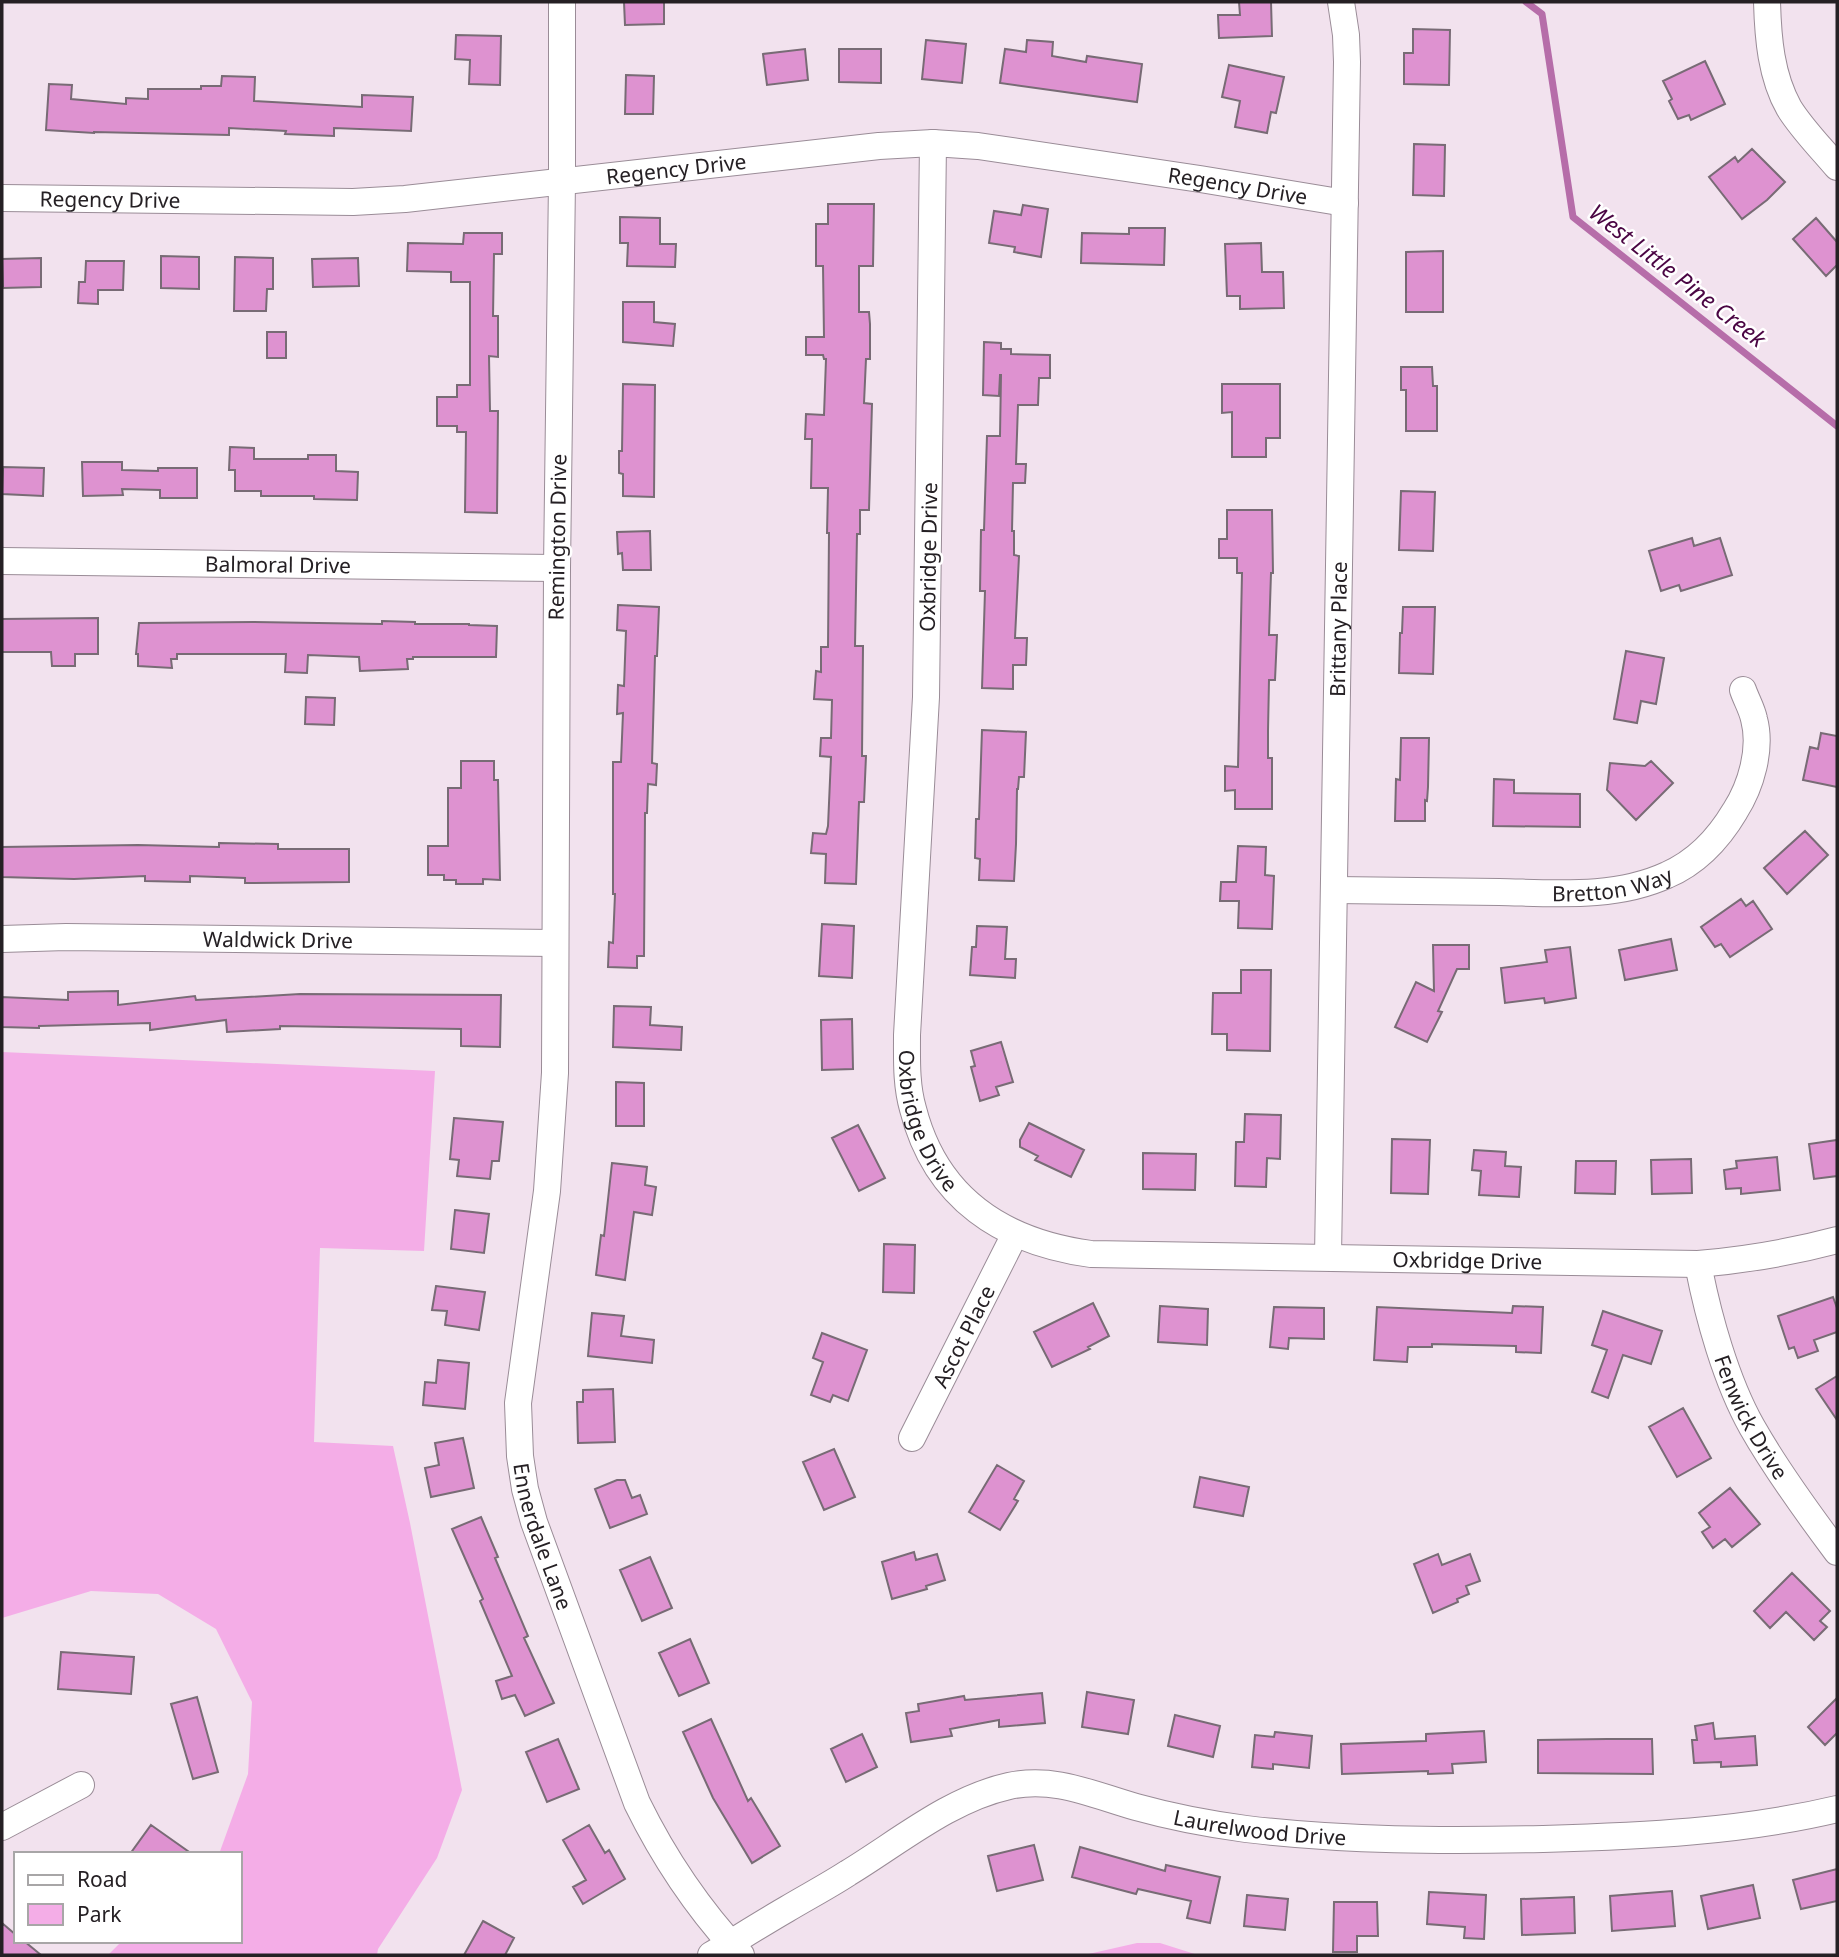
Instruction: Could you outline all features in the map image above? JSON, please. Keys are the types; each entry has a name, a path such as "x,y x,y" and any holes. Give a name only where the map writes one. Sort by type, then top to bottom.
{"street":[{"name":"Remington Drive","path":"555,1073 562,2"},
{"name":"Brittany Place","path":"1328,1257 1347,62 1341,2"},
{"path":"1767,2 1772,57 1780,89 1797,119 1837,167"},
{"name":"Regency Drive","path":"2,198 353,202 405,199 879,146 933,143 1029,152 1345,203"},
{"name":"Oxbridge Drive","path":"933,143 926,697 907,1066 912,1108 938,1170 969,1206 989,1221 1015,1234 1050,1246 1091,1254 1698,1264 1773,1255 1837,1240"},
{"name":"Balmoral Drive","path":"2,561 557,568"},
{"name":"Bretton Way","path":"1335,890 1577,893 1627,888 1667,875 1702,853 1729,821 1743,799 1750,778 1756,738 1754,719 1742,690"},
{"name":"Waldwick Drive","path":"2,939 66,937 555,943"},
{"name":"Ennerdale Lane","path":"555,1073 547,1191 518,1403 518,1432 525,1489 543,1547 637,1803 654,1838 727,1951"},
{"name":"Ascot Place","path":"912,1438 1015,1234"},
{"name":"Fenwick Drive","path":"1698,1264 1716,1336 1751,1425 1779,1471 1837,1552"},
{"name":"Laurelwood Drive","path":"727,1951 784,1910 846,1875 950,1809 1006,1786 1027,1783 1053,1783 1077,1788 1136,1807 1187,1819 1241,1828 1340,1838 1424,1840 1628,1837 1769,1822 1837,1809"},
{"path":"2,1827 81,1785"}],"green space":[{"path":"2,1052 435,1071 424,1251 320,1248 314,1442 393,1446 462,1790 437,1858 378,1949 377,1955 108,1955 120,1943 242,1943 242,1852 220,1852 248,1774 252,1702 216,1629 158,1594 91,1591 2,1618"},
{"path":"1137,1943 1160,1943 1198,1955 1084,1955"}],"building":[{"path":"624,2 664,2 664,24 625,25"},
{"path":"1239,2 1271,2 1272,36 1219,38 1218,15 1240,15"},
{"path":"1413,29 1450,30 1449,85 1404,84 1404,53 1413,53"},
{"path":"456,35 501,36 500,85 469,84 470,60 455,59"},
{"path":"926,40 966,44 962,83 922,79"},
{"path":"1027,40 1053,42 1052,56 1086,62 1087,56 1142,64 1137,102 1000,83 1005,49 1026,52"},
{"path":"805,49 808,80 767,85 763,54"},
{"path":"839,49 881,49 881,83 839,82"},
{"path":"1705,61 1725,104 1691,120 1689,115 1678,119 1663,81"},
{"path":"1229,65 1284,77 1276,113 1271,112 1267,133 1235,127 1240,101 1222,97"},
{"path":"626,75 654,76 653,114 625,114"},
{"path":"222,76 255,77 254,101 362,107 362,95 413,97 411,131 334,128 334,136 229,128 229,135 46,130 49,84 72,85 71,99 126,104 126,98 148,99 148,89 201,89 201,86 221,86"},
{"path":"1414,144 1445,145 1444,196 1413,195"},
{"path":"1752,149 1785,182 1742,219 1709,177 1735,157 1738,162"},
{"path":"828,204 874,204 873,266 859,266 859,312 869,312 870,324 870,359 866,359 864,403 872,404 869,510 860,510 860,534 857,534 855,646 863,646 862,756 866,756 864,802 859,802 856,884 825,883 826,854 811,853 813,833 826,834 828,826 831,757 820,756 821,738 831,738 832,700 814,699 816,671 821,672 821,647 828,647 828,488 811,488 812,439 805,439 806,414 824,415 826,359 823,355 806,355 806,337 824,337 823,266 816,266 816,224 828,224"},
{"path":"1023,205 1048,209 1041,257 1014,252 1015,247 989,243 994,211 1021,215"},
{"path":"620,217 660,218 660,244 676,244 675,267 627,266 628,243 620,243"},
{"path":"1816,218 1837,242 1837,265 1826,276 1793,239"},
{"path":"1129,228 1165,228 1164,265 1081,263 1082,233 1129,234"},
{"path":"464,233 502,233 502,254 494,254 493,316 498,316 498,357 489,356 490,411 498,411 497,513 465,512 466,432 457,432 457,426 437,426 437,397 457,397 457,385 470,385 470,282 451,282 451,272 407,271 408,243 463,244"},
{"path":"1261,243 1262,272 1283,272 1284,308 1240,309 1240,296 1227,296 1225,244"},
{"path":"1443,251 1443,312 1406,312 1406,252"},
{"path":"161,256 199,257 199,289 161,288"},
{"path":"235,257 273,258 273,289 267,289 266,311 234,311"},
{"path":"41,258 41,287 3,288 2,259"},
{"path":"358,258 359,286 313,287 312,259"},
{"path":"86,261 124,261 123,290 98,290 98,304 78,303 79,282 85,282"},
{"path":"623,302 654,302 654,322 675,324 673,346 623,342"},
{"path":"267,332 286,332 286,358 267,358"},
{"path":"984,342 1001,343 1001,349 1011,349 1011,354 1050,355 1050,378 1039,378 1038,405 1018,405 1016,464 1026,464 1025,483 1013,483 1012,531 1014,555 1019,556 1015,638 1027,638 1026,665 1013,665 1013,689 982,688 985,591 980,591 981,530 984,530 987,436 1000,436 1001,375 999,396 983,395"},
{"path":"1401,367 1432,367 1433,386 1437,386 1437,431 1406,431 1406,390 1401,390"},
{"path":"623,384 655,385 654,497 623,496 619,451 622,451"},
{"path":"1222,384 1280,384 1280,438 1266,438 1266,457 1232,457 1232,412 1222,413"},
{"path":"230,447 254,448 254,459 308,459 308,455 336,455 336,471 358,472 357,500 314,499 314,496 261,496 261,491 235,491 235,470 229,470"},
{"path":"82,462 122,462 122,470 197,468 197,498 160,498 160,490 122,489 123,495 83,496"},
{"path":"3,467 44,468 43,496 2,494"},
{"path":"1401,491 1435,492 1433,551 1399,550"},
{"path":"1227,510 1272,510 1273,573 1269,635 1277,635 1275,680 1269,680 1268,758 1272,758 1272,809 1235,809 1235,790 1225,791 1225,766 1238,767 1242,573 1237,573 1237,558 1219,558 1219,539 1227,539"},
{"path":"650,531 651,570 623,570 622,553 618,554 617,532"},
{"path":"1692,538 1694,546 1720,538 1732,575 1681,591 1679,585 1661,591 1649,551"},
{"path":"618,605 659,607 652,763 657,764 656,785 648,784 645,813 644,956 637,956 637,968 608,967 609,942 613,943 615,894 613,762 621,762 623,713 617,714 618,685 624,686 626,631 617,630"},
{"path":"1403,607 1435,607 1433,674 1399,673"},
{"path":"98,618 98,654 75,654 75,666 52,666 51,652 2,652 2,619"},
{"path":"382,621 497,626 496,657 413,657 407,659 408,669 360,671 359,657 308,655 307,673 285,672 286,654 177,654 177,659 171,659 172,668 138,666 136,654 139,623 382,624"},
{"path":"1626,651 1664,658 1656,704 1641,701 1637,723 1614,719"},
{"path":"306,697 335,698 334,725 305,724"},
{"path":"982,730 1026,732 1024,777 1019,777 1017,789 1014,881 979,880 980,859 975,858"},
{"path":"1821,733 1837,736 1837,787 1803,780 1810,747 1818,749"},
{"path":"1401,738 1429,738 1425,821 1395,821"},
{"path":"461,761 494,761 494,780 498,780 500,880 483,879 483,884 456,884 456,880 444,880 444,875 428,875 428,846 448,846 448,788 461,788"},
{"path":"1651,761 1673,783 1636,820 1607,790 1610,763 1645,766"},
{"path":"1494,779 1514,780 1514,793 1580,794 1580,827 1493,826"},
{"path":"1805,831 1828,855 1787,894 1764,868"},
{"path":"219,843 278,844 278,849 349,849 349,882 245,883 245,878 190,876 190,882 145,881 145,876 74,879 2,877 2,847 219,847"},
{"path":"1238,846 1266,847 1265,875 1274,876 1272,929 1238,928 1239,901 1220,901 1221,882 1236,882"},
{"path":"1741,899 1746,906 1753,901 1772,929 1730,957 1721,944 1715,947 1701,927"},
{"path":"822,924 854,926 852,978 819,976"},
{"path":"977,926 1007,927 1005,959 1016,959 1015,978 970,975"},
{"path":"1671,939 1677,970 1625,980 1619,950"},
{"path":"1433,945 1469,945 1469,969 1457,969 1438,1011 1442,1012 1427,1042 1395,1027 1416,982 1434,991"},
{"path":"1570,947 1576,998 1545,1003 1544,998 1505,1003 1501,968 1547,962 1545,950"},
{"path":"1241,970 1271,970 1270,1051 1227,1050 1227,1034 1212,1034 1213,993 1241,993"},
{"path":"118,991 118,1005 195,996 196,1000 300,994 501,995 500,1047 461,1046 461,1029 280,1026 280,1029 227,1032 226,1020 150,1030 150,1023 2,1027 2,997 68,1000 68,992"},
{"path":"614,1006 651,1007 650,1025 682,1027 681,1050 613,1047"},
{"path":"852,1019 853,1069 822,1070 821,1020"},
{"path":"1001,1042 1013,1082 996,1087 999,1095 980,1101 971,1067 975,1066 971,1051"},
{"path":"616,1082 644,1083 644,1126 616,1126"},
{"path":"1245,1114 1281,1115 1280,1159 1267,1158 1266,1187 1235,1186 1236,1142 1244,1142"},
{"path":"454,1118 503,1122 499,1161 492,1161 490,1179 457,1176 459,1160 450,1159"},
{"path":"1029,1123 1084,1150 1071,1177 1035,1160 1038,1156 1020,1147 1020,1140"},
{"path":"858,1125 885,1178 859,1191 832,1138"},
{"path":"1392,1139 1430,1140 1428,1194 1391,1193"},
{"path":"1837,1140 1837,1176 1814,1179 1809,1144"},
{"path":"1474,1150 1506,1152 1505,1166 1521,1167 1519,1197 1479,1195 1481,1171 1472,1170"},
{"path":"1143,1153 1196,1154 1195,1190 1143,1189"},
{"path":"1777,1157 1780,1190 1741,1194 1741,1188 1726,1189 1724,1170 1737,1168 1736,1161"},
{"path":"1691,1159 1692,1193 1652,1194 1651,1160"},
{"path":"1576,1161 1616,1161 1615,1194 1575,1193"},
{"path":"612,1163 647,1167 645,1185 656,1187 652,1215 634,1212 625,1280 596,1275 601,1235 604,1236"},
{"path":"455,1210 489,1214 484,1253 451,1249"},
{"path":"884,1244 915,1245 914,1293 883,1292"},
{"path":"436,1286 485,1292 479,1330 445,1325 447,1311 432,1310"},
{"path":"1833,1297 1837,1308 1837,1332 1814,1340 1818,1351 1798,1358 1794,1347 1789,1349 1778,1316"},
{"path":"1093,1303 1109,1336 1088,1347 1090,1349 1052,1367 1034,1332"},
{"path":"1160,1306 1208,1309 1207,1345 1158,1342"},
{"path":"1513,1306 1543,1307 1541,1353 1516,1352 1516,1346 1432,1344 1432,1347 1408,1347 1407,1362 1374,1360 1377,1307 1512,1313"},
{"path":"1274,1307 1324,1308 1324,1339 1289,1338 1288,1349 1270,1347"},
{"path":"1603,1311 1662,1331 1651,1364 1623,1355 1608,1398 1592,1392 1607,1350 1592,1345"},
{"path":"592,1313 624,1316 621,1336 654,1340 652,1363 588,1356"},
{"path":"822,1333 867,1350 848,1401 833,1395 830,1402 811,1395 823,1362 813,1358"},
{"path":"438,1360 469,1363 465,1409 423,1405 425,1382 436,1383"},
{"path":"1837,1376 1837,1420 1816,1389"},
{"path":"613,1389 615,1442 578,1443 577,1402 583,1402 583,1390"},
{"path":"1683,1408 1711,1458 1677,1477 1649,1427"},
{"path":"463,1438 474,1488 431,1497 425,1468 439,1465 435,1443"},
{"path":"834,1449 855,1497 824,1510 803,1462"},
{"path":"997,1465 1024,1481 1014,1499 1018,1501 1000,1530 969,1512"},
{"path":"1200,1477 1249,1487 1243,1516 1194,1507"},
{"path":"617,1480 625,1480 632,1498 640,1495 647,1514 610,1528 595,1489"},
{"path":"1730,1488 1760,1524 1732,1547 1725,1539 1713,1548 1702,1532 1710,1527 1699,1513"},
{"path":"481,1517 528,1636 524,1638 554,1703 525,1716 515,1695 502,1699 496,1681 512,1676 480,1601 483,1599 452,1529"},
{"path":"914,1552 916,1560 937,1554 945,1580 926,1586 927,1589 892,1599 882,1562"},
{"path":"1438,1554 1442,1565 1470,1554 1480,1581 1466,1586 1469,1594 1457,1599 1458,1602 1433,1613 1414,1564"},
{"path":"650,1557 672,1608 642,1621 620,1570"},
{"path":"1792,1573 1830,1611 1820,1621 1827,1627 1814,1640 1786,1612 1770,1628 1754,1611"},
{"path":"690,1639 709,1683 679,1696 659,1653"},
{"path":"61,1652 134,1657 131,1694 58,1689"},
{"path":"1087,1692 1134,1700 1128,1734 1082,1727"},
{"path":"1042,1693 1045,1723 999,1727 999,1720 950,1729 952,1736 911,1742 906,1713 919,1711 918,1704 964,1696 965,1700"},
{"path":"197,1697 218,1772 193,1779 171,1704"},
{"path":"1837,1698 1837,1733 1825,1745 1808,1727"},
{"path":"1175,1715 1220,1726 1213,1757 1168,1746"},
{"path":"711,1719 748,1801 751,1798 780,1846 752,1863 713,1798 683,1732"},
{"path":"1713,1723 1715,1739 1755,1736 1757,1765 1721,1767 1721,1762 1694,1763 1692,1740 1697,1740 1695,1726"},
{"path":"1484,1731 1486,1762 1452,1764 1453,1773 1428,1774 1428,1771 1342,1774 1341,1744 1426,1741 1426,1734"},
{"path":"1275,1732 1312,1736 1309,1768 1273,1764 1273,1769 1252,1767 1255,1735 1274,1737"},
{"path":"862,1734 877,1767 846,1782 831,1749"},
{"path":"558,1739 579,1789 547,1802 526,1752"},
{"path":"1652,1739 1653,1774 1538,1773 1538,1740"},
{"path":"151,1825 189,1852 131,1852"},
{"path":"589,1825 605,1853 609,1850 625,1879 583,1904 573,1887 586,1880 563,1840"},
{"path":"1034,1845 1043,1880 997,1891 988,1856"},
{"path":"1080,1847 1165,1871 1166,1865 1220,1877 1210,1923 1187,1918 1191,1901 1138,1889 1136,1894 1072,1877"},
{"path":"1837,1869 1837,1901 1801,1909 1793,1880"},
{"path":"1753,1885 1760,1918 1708,1929 1701,1896"},
{"path":"1672,1891 1675,1926 1612,1931 1610,1896"},
{"path":"1429,1892 1486,1895 1484,1939 1464,1938 1465,1927 1427,1924"},
{"path":"1247,1895 1288,1899 1285,1930 1244,1926"},
{"path":"1574,1897 1575,1933 1522,1935 1521,1899"},
{"path":"1334,1902 1377,1902 1378,1936 1357,1936 1357,1952 1333,1952"},
{"path":"483,1921 514,1938 505,1955 464,1955"},
{"path":"2,1923 14,1933 14,1943 26,1943 41,1955 2,1955"}],"waterway":[{"name":"West Little Pine Creek","path":"1526,2 1542,14 1573,217 1837,426"}]}
